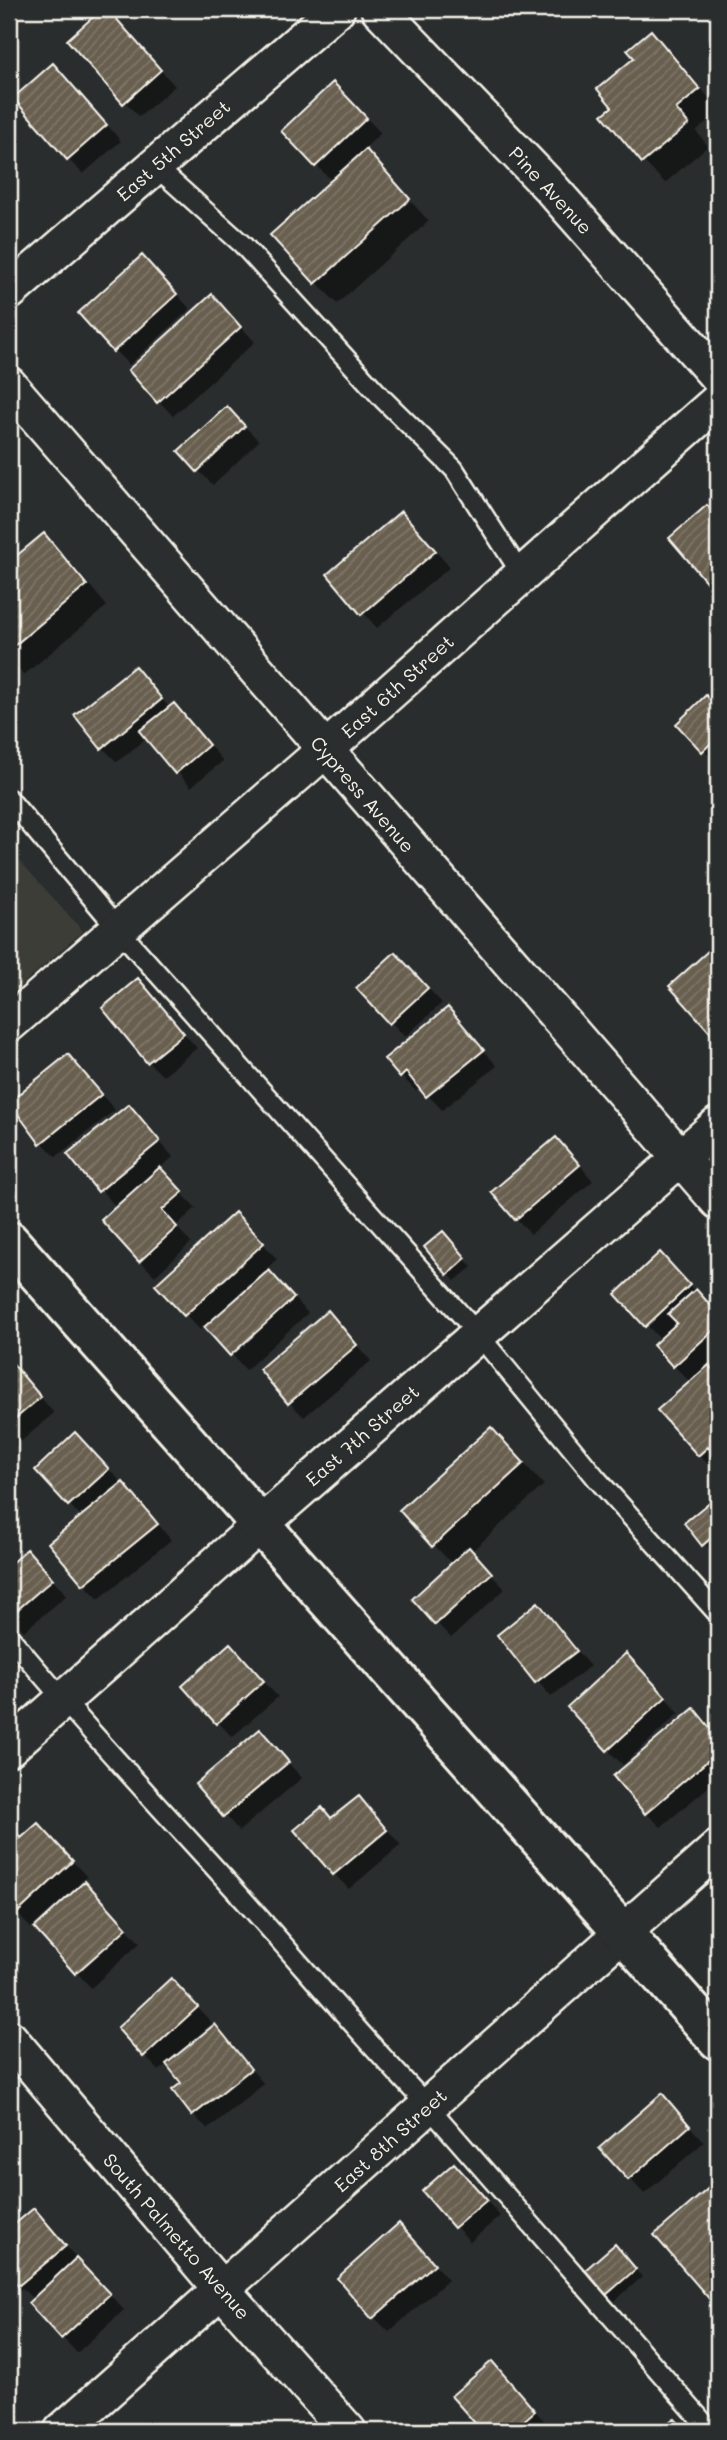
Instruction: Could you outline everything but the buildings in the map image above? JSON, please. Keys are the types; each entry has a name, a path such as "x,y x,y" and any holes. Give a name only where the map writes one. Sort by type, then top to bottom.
{"main road":[{"path":"9,1241 718,2040"}],"street":[{"name":"East 5th Street","path":"9,292 337,9"},
{"name":"Pine Avenue","path":"379,9 550,187 718,377"},
{"name":"Cypress Avenue","path":"9,385 718,1202"},
{"name":"East 6th Street","path":"9,1024 325,750 718,401"},
{"name":"East 7th Street","path":"9,1748 718,1125"},
{"name":"East 8th Street","path":"62,2431 718,1849"},
{"name":"South Palmetto Avenue","path":"9,2038 222,2290 348,2431"}],"lane":[{"path":"155,166 242,244 383,399 454,469 522,575"},
{"path":"9,799 118,929 478,1334 638,1527 718,1614"},
{"path":"9,1636 62,1700 235,1890 379,2055 428,2106 711,2431"}],"shaded area":[{"path":"9,849 83,931 9,996"}]}
